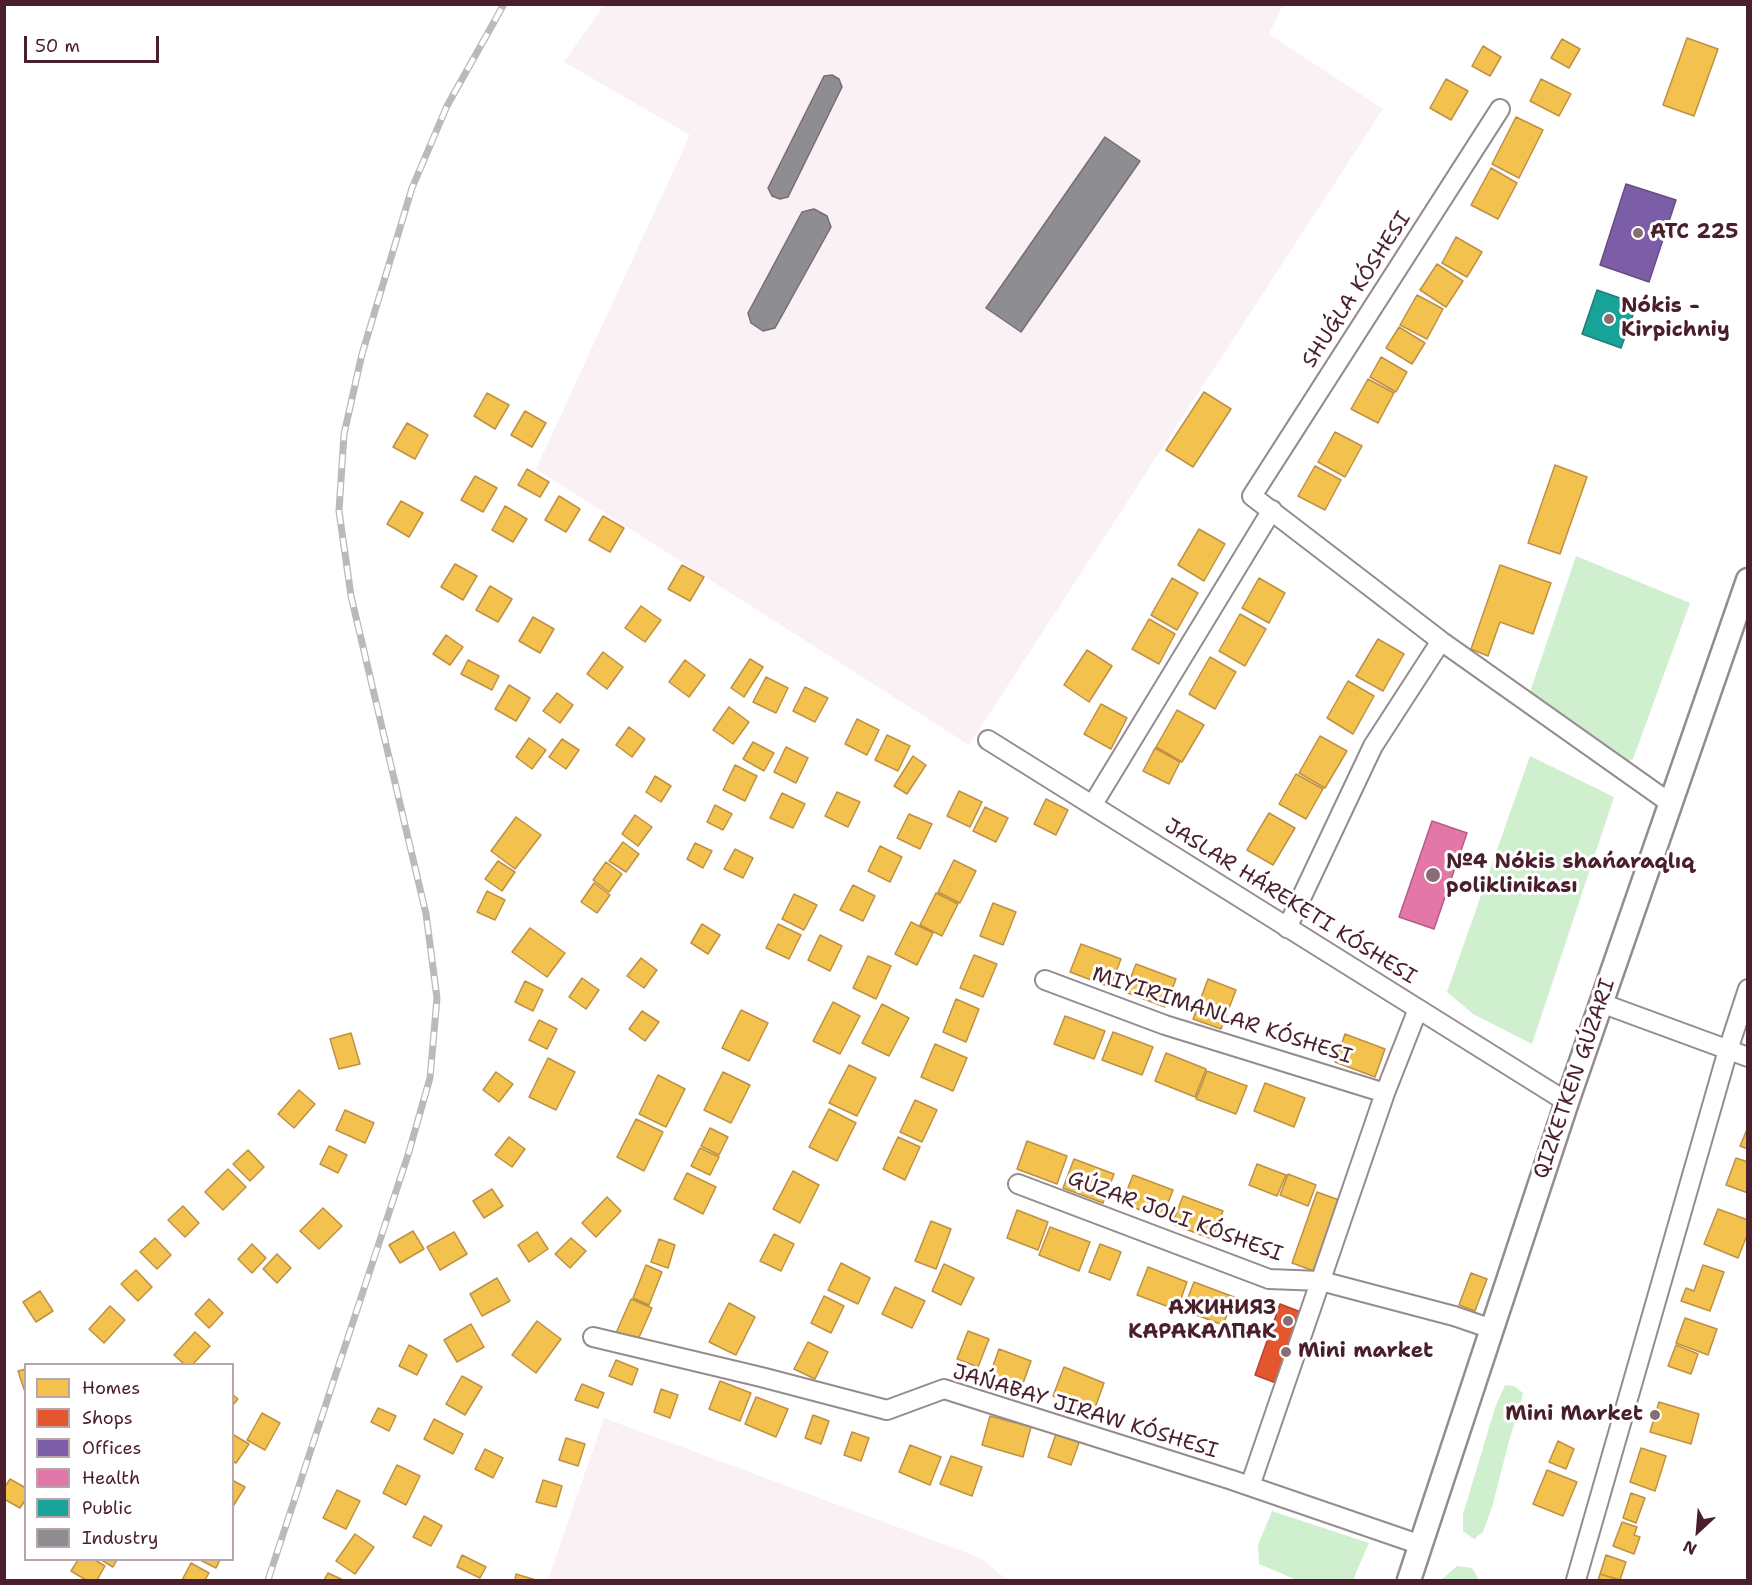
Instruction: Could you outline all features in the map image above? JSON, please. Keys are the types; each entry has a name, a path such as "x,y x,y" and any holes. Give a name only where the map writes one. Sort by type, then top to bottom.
{"street":[{"name":"SHUǴLA KÓSHESI","path":"1272,510 1252,496 1500,109"},
{"path":"1094,804 1272,510 1441,641 1670,803"},
{"path":"1409,1581 1567,1102 1748,580"},
{"path":"1287,928 1373,746 1441,641"},
{"name":"JASLAR HÁREKETI KÓSHESI","path":"988,740 1094,804 1287,928 1567,1102"},
{"name":"MIYIRIMANLAR KÓSHESI","path":"1045,980 1166,1025 1385,1093"},
{"path":"1576,1581 1728,1050 1748,989"},
{"path":"1601,1003 1748,1057"},
{"path":"1250,1486 1385,1093 1418,1009"},
{"path":"1018,1184 1269,1279 1321,1281 1454,1316 1492,1329"},
{"path":"593,1337 887,1410 944,1389 1250,1486 1421,1545"}],"shaded area":[{"path":"604,5 1283,5 1269,34 1383,109 969,745 536,469 690,135 564,62"},
{"path":"604,1418 978,1557 1008,1580 548,1580"}],"green space":[{"path":"1576,556 1690,603 1633,759 1626,762 1530,692"},
{"path":"1530,756 1614,797 1532,1044 1473,1014 1447,992"},
{"path":"1505,1385 1514,1386 1523,1393 1492,1507 1483,1532 1474,1539 1463,1531 1463,1514 1495,1408"},
{"path":"1272,1511 1369,1543 1353,1580 1297,1580 1259,1564 1258,1545"},
{"path":"1457,1566 1472,1568 1478,1578 1475,1580 1441,1580"}],"building: Homes":[{"path":"1687,38 1718,49 1694,116 1663,105"},
{"path":"1562,39 1580,49 1569,68 1551,58"},
{"path":"1483,46 1501,57 1490,76 1472,66"},
{"path":"1446,79 1468,91 1451,120 1430,108"},
{"path":"1541,79 1571,94 1559,116 1530,101"},
{"path":"1516,117 1543,130 1519,178 1492,164"},
{"path":"1491,168 1517,183 1498,219 1471,205"},
{"path":"1456,237 1482,252 1467,277 1442,263"},
{"path":"1437,264 1463,281 1446,307 1420,290"},
{"path":"1417,295 1443,309 1427,339 1400,325"},
{"path":"1399,327 1425,343 1412,364 1386,348"},
{"path":"1381,357 1407,372 1396,392 1370,377"},
{"path":"1368,379 1394,393 1378,423 1351,409"},
{"path":"1204,392 1231,409 1193,467 1166,450"},
{"path":"487,393 509,405 495,429 474,416"},
{"path":"525,411 546,423 532,447 511,435"},
{"path":"407,423 428,435 415,459 393,447"},
{"path":"1335,432 1362,446 1345,477 1318,462"},
{"path":"1555,465 1587,477 1560,554 1528,543"},
{"path":"1315,466 1341,480 1325,510 1298,496"},
{"path":"527,469 549,482 540,497 518,485"},
{"path":"475,476 497,488 483,512 461,500"},
{"path":"559,496 580,509 566,532 545,520"},
{"path":"401,501 423,513 409,537 387,524"},
{"path":"505,506 527,519 513,542 492,530"},
{"path":"603,516 624,528 610,552 589,540"},
{"path":"1199,529 1225,544 1204,581 1178,565"},
{"path":"455,564 477,576 463,600 441,587"},
{"path":"682,565 704,577 690,601 668,589"},
{"path":"1500,565 1551,583 1533,634 1500,622 1488,656 1471,649"},
{"path":"1172,578 1198,593 1177,630 1151,615"},
{"path":"1259,578 1285,593 1269,623 1242,608"},
{"path":"490,586 512,599 498,622 476,610"},
{"path":"641,606 661,620 645,642 625,628"},
{"path":"1240,614 1266,629 1245,666 1219,651"},
{"path":"533,617 554,629 540,653 519,641"},
{"path":"1149,619 1175,634 1159,664 1132,649"},
{"path":"446,635 463,647 450,665 433,654"},
{"path":"1378,639 1404,654 1383,691 1356,676"},
{"path":"1087,650 1112,666 1089,702 1064,685"},
{"path":"603,652 623,667 607,689 587,674"},
{"path":"1210,657 1236,672 1215,709 1189,694"},
{"path":"750,659 763,667 744,697 731,688"},
{"path":"468,660 499,676 492,690 461,674"},
{"path":"685,660 705,675 689,697 669,682"},
{"path":"766,677 788,688 776,713 753,702"},
{"path":"1348,681 1374,696 1353,734 1327,718"},
{"path":"509,685 530,698 516,721 495,709"},
{"path":"805,687 828,698 815,722 793,711"},
{"path":"557,693 573,705 560,723 543,711"},
{"path":"1101,704 1127,718 1111,749 1084,734"},
{"path":"729,707 749,722 733,744 713,730"},
{"path":"1177,710 1204,725 1182,762 1156,747"},
{"path":"857,719 879,730 867,755 845,744"},
{"path":"629,727 645,739 632,757 616,745"},
{"path":"887,735 910,746 898,771 875,760"},
{"path":"1320,736 1347,751 1325,788 1299,773"},
{"path":"529,738 546,750 532,769 516,757"},
{"path":"562,739 579,750 566,769 549,757"},
{"path":"753,742 774,753 764,771 743,759"},
{"path":"786,747 808,758 796,783 774,772"},
{"path":"1155,748 1180,762 1169,784 1143,771"},
{"path":"913,756 926,765 907,794 894,786"},
{"path":"735,765 757,776 745,801 723,790"},
{"path":"1296,774 1323,789 1306,819 1279,804"},
{"path":"655,776 671,786 661,802 646,792"},
{"path":"959,791 982,802 970,827 947,816"},
{"path":"837,792 860,802 848,827 825,816"},
{"path":"782,793 805,804 793,828 770,818"},
{"path":"1046,799 1068,810 1056,835 1034,824"},
{"path":"715,805 732,814 723,830 707,822"},
{"path":"985,807 1008,818 996,842 973,831"},
{"path":"1269,813 1295,828 1273,865 1247,850"},
{"path":"909,814 932,824 920,849 897,838"},
{"path":"635,815 652,827 638,846 622,834"},
{"path":"516,817 541,835 515,869 491,851"},
{"path":"623,842 639,854 626,872 609,861"},
{"path":"695,843 712,851 703,868 687,859"},
{"path":"880,846 902,857 890,882 868,871"},
{"path":"735,849 753,858 743,878 724,869"},
{"path":"954,860 976,871 960,903 938,892"},
{"path":"498,861 515,872 502,891 485,879"},
{"path":"606,862 622,874 609,892 593,880"},
{"path":"594,883 610,895 597,913 581,902"},
{"path":"853,885 875,896 863,921 840,910"},
{"path":"487,891 505,900 495,920 477,912"},
{"path":"936,893 958,904 942,936 920,925"},
{"path":"794,894 817,905 804,930 782,919"},
{"path":"993,903 1016,912 1003,945 980,936"},
{"path":"911,922 933,933 917,965 895,954"},
{"path":"702,924 720,935 708,954 691,943"},
{"path":"778,924 801,935 789,959 766,948"},
{"path":"530,928 565,953 547,977 512,952"},
{"path":"820,935 842,946 830,971 808,960"},
{"path":"1081,944 1121,959 1110,987 1070,972"},
{"path":"974,955 997,964 983,997 960,988"},
{"path":"868,956 891,966 876,999 853,988"},
{"path":"641,958 657,970 644,988 627,976"},
{"path":"1136,964 1176,979 1165,1007 1125,992"},
{"path":"582,978 599,990 586,1009 569,997"},
{"path":"1208,979 1236,990 1221,1029 1193,1019"},
{"path":"525,981 543,990 533,1011 515,1002"},
{"path":"956,999 979,1009 966,1042 943,1032"},
{"path":"833,1002 860,1016 840,1054 813,1041"},
{"path":"882,1004 909,1018 889,1056 862,1043"},
{"path":"741,1010 768,1023 749,1061 722,1048"},
{"path":"642,1011 659,1022 645,1041 629,1029"},
{"path":"1065,1016 1105,1031 1094,1059 1054,1044"},
{"path":"539,1020 557,1029 547,1049 529,1040"},
{"path":"1113,1032 1153,1047 1142,1075 1102,1060"},
{"path":"351,1033 360,1064 339,1069 330,1039"},
{"path":"1345,1034 1385,1049 1375,1077 1335,1062"},
{"path":"935,1044 967,1058 953,1091 921,1077"},
{"path":"1166,1053 1206,1069 1195,1097 1155,1081"},
{"path":"548,1058 575,1072 556,1110 529,1097"},
{"path":"849,1065 876,1078 857,1116 829,1103"},
{"path":"1207,1071 1247,1086 1236,1114 1196,1099"},
{"path":"496,1072 513,1084 499,1102 483,1090"},
{"path":"723,1072 750,1085 731,1123 704,1110"},
{"path":"658,1075 685,1089 666,1127 639,1114"},
{"path":"1265,1083 1305,1098 1294,1127 1254,1111"},
{"path":"299,1090 315,1104 294,1128 278,1114"},
{"path":"915,1100 937,1110 922,1142 900,1132"},
{"path":"829,1109 856,1123 837,1161 809,1147"},
{"path":"345,1110 374,1123 365,1143 336,1130"},
{"path":"636,1119 663,1132 644,1171 617,1157"},
{"path":"1748,1127 1748,1149 1740,1146"},
{"path":"710,1128 728,1137 719,1155 701,1146"},
{"path":"509,1137 525,1149 512,1167 495,1155"},
{"path":"898,1137 920,1147 905,1180 883,1169"},
{"path":"1027,1141 1067,1156 1057,1184 1017,1169"},
{"path":"329,1146 347,1155 338,1173 320,1164"},
{"path":"700,1148 719,1157 710,1175 691,1166"},
{"path":"248,1150 264,1167 250,1181 233,1164"},
{"path":"1736,1158 1748,1162 1748,1193 1726,1185"},
{"path":"1074,1159 1114,1174 1103,1203 1063,1188"},
{"path":"1257,1164 1286,1175 1277,1196 1249,1185"},
{"path":"228,1169 246,1187 223,1210 205,1192"},
{"path":"793,1171 819,1185 800,1223 773,1209"},
{"path":"687,1173 716,1187 703,1214 674,1199"},
{"path":"1288,1174 1316,1185 1308,1206 1280,1195"},
{"path":"1133,1175 1173,1190 1162,1218 1122,1203"},
{"path":"492,1189 503,1206 484,1218 473,1201"},
{"path":"1317,1192 1339,1200 1314,1271 1292,1263"},
{"path":"1183,1196 1223,1211 1212,1239 1172,1224"},
{"path":"607,1197 621,1211 596,1237 582,1223"},
{"path":"183,1206 199,1223 185,1237 168,1220"},
{"path":"323,1208 342,1226 319,1249 300,1231"},
{"path":"1718,1209 1748,1220 1748,1233 1738,1258 1704,1244"},
{"path":"1017,1210 1048,1222 1038,1250 1007,1238"},
{"path":"931,1221 951,1229 936,1269 915,1261"},
{"path":"1050,1227 1090,1242 1079,1271 1039,1255"},
{"path":"413,1231 424,1249 400,1263 389,1245"},
{"path":"454,1232 467,1254 440,1270 427,1247"},
{"path":"537,1232 548,1249 529,1262 518,1245"},
{"path":"774,1234 794,1244 781,1271 760,1261"},
{"path":"155,1238 171,1255 157,1269 140,1252"},
{"path":"571,1238 586,1251 570,1268 555,1254"},
{"path":"659,1239 675,1245 668,1268 651,1262"},
{"path":"252,1244 266,1258 252,1273 238,1259"},
{"path":"1100,1244 1121,1252 1110,1280 1089,1272"},
{"path":"277,1254 291,1268 277,1283 263,1269"},
{"path":"841,1263 870,1278 858,1304 828,1290"},
{"path":"944,1264 974,1278 961,1305 932,1291"},
{"path":"646,1265 662,1272 649,1305 633,1298"},
{"path":"1703,1265 1724,1272 1710,1311 1681,1301 1686,1288 1694,1291"},
{"path":"1148,1267 1187,1282 1177,1310 1137,1295"},
{"path":"136,1270 152,1287 138,1301 121,1284"},
{"path":"1471,1273 1487,1279 1475,1311 1459,1305"},
{"path":"497,1278 510,1301 482,1316 470,1294"},
{"path":"1194,1282 1234,1297 1223,1325 1183,1310"},
{"path":"895,1287 925,1301 912,1328 882,1314"},
{"path":"40,1291 53,1311 36,1322 23,1302"},
{"path":"824,1296 844,1306 831,1333 811,1323"},
{"path":"209,1299 223,1313 209,1328 195,1314"},
{"path":"631,1299 652,1308 637,1342 616,1333"},
{"path":"729,1303 755,1317 736,1355 709,1342"},
{"path":"110,1306 125,1320 104,1343 89,1329"},
{"path":"1685,1318 1717,1329 1708,1355 1676,1343"},
{"path":"537,1321 561,1339 536,1373 512,1355"},
{"path":"471,1324 484,1347 457,1362 444,1340"},
{"path":"968,1331 989,1339 978,1367 957,1359"},
{"path":"195,1332 210,1346 194,1363 183,1363 174,1355"},
{"path":"808,1342 828,1352 815,1379 794,1369"},
{"path":"409,1345 427,1355 417,1375 399,1366"},
{"path":"1676,1345 1698,1354 1691,1374 1668,1366"},
{"path":"999,1349 1031,1361 1021,1389 989,1377"},
{"path":"616,1360 638,1369 632,1385 609,1376"},
{"path":"1064,1367 1104,1383 1094,1411 1053,1396"},
{"path":"24,1370 24,1389 18,1371"},
{"path":"462,1376 482,1387 465,1415 446,1404"},
{"path":"720,1381 751,1393 740,1421 709,1409"},
{"path":"582,1384 604,1393 598,1408 575,1400"},
{"path":"661,1389 678,1395 670,1418 654,1412"},
{"path":"756,1397 788,1409 776,1437 745,1424"},
{"path":"1659,1402 1699,1414 1691,1444 1650,1432"},
{"path":"378,1408 396,1416 389,1431 371,1422"},
{"path":"262,1413 280,1423 265,1450 247,1440"},
{"path":"813,1415 829,1421 821,1444 805,1438"},
{"path":"990,1416 1031,1427 1023,1457 982,1445"},
{"path":"434,1419 463,1434 453,1454 424,1439"},
{"path":"1057,1431 1080,1440 1071,1465 1048,1457"},
{"path":"852,1432 869,1438 861,1461 844,1455"},
{"path":"234,1435 249,1444 236,1463 234,1462"},
{"path":"566,1438 585,1444 578,1466 559,1460"},
{"path":"1558,1441 1574,1449 1566,1469 1549,1462"},
{"path":"910,1445 941,1457 930,1485 899,1472"},
{"path":"1641,1448 1666,1456 1655,1491 1630,1482"},
{"path":"485,1449 503,1458 493,1478 475,1469"},
{"path":"951,1456 982,1467 972,1496 940,1484"},
{"path":"397,1465 420,1476 406,1505 383,1493"},
{"path":"1547,1470 1577,1482 1563,1516 1533,1504"},
{"path":"10,1479 24,1487 24,1502 20,1508 4,1499 4,1488"},
{"path":"543,1480 562,1486 556,1507 536,1502"},
{"path":"234,1481 245,1487 234,1505"},
{"path":"337,1490 360,1501 346,1529 323,1518"},
{"path":"1631,1493 1645,1498 1636,1523 1623,1518"},
{"path":"424,1516 442,1526 431,1546 413,1537"},
{"path":"1622,1522 1637,1527 1634,1535 1640,1537 1634,1554 1613,1546"},
{"path":"355,1534 374,1547 355,1574 336,1561"},
{"path":"462,1555 486,1567 480,1578 457,1567"},
{"path":"1606,1555 1626,1562 1620,1580 1600,1574"},
{"path":"77,1561 97,1561 105,1566 97,1580 86,1580 71,1571"},
{"path":"103,1561 116,1561 113,1567"},
{"path":"202,1561 220,1561 216,1568"},
{"path":"191,1563 209,1573 205,1580 182,1580"},
{"path":"328,1573 343,1580 324,1580"},
{"path":"516,1574 536,1580 515,1580"},
{"path":"1600,1574 1620,1580 1598,1580"}],"building: Shops":[{"path":"1280,1304 1301,1312 1276,1383 1255,1375"}],"building: Offices":[{"name":"АТС 225","path":"1626,184 1676,200 1649,282 1600,265"}],"building: Health":[{"name":"№4 Nókis shańaraqlıq poliklinikası","path":"1432,821 1467,833 1434,929 1399,917"}],"building: Public":[{"name":"Nókis - Kirpichniy","path":"1597,290 1637,304 1621,348 1582,334"}],"building: Industry":[{"path":"832,75 839,79 842,87 788,197 780,199 772,196 768,188 824,76"},
{"path":"1105,137 1140,161 1021,332 986,308"},
{"path":"814,209 827,216 831,227 775,328 763,331 751,323 748,313 802,212"}],"railway":[{"path":"268,1580 408,1155 430,1078 437,998 426,914 351,596 339,511 344,434 362,354 412,188 447,106 504,4"}],"place":[{"name":"АТС 225","path":"1638,233"},
{"name":"Nókis - Kirpichniy","path":"1609,319"},
{"name":"№4 Nókis shańaraqlıq poliklinikası","path":"1433,875"},
{"name":"АЖИНИЯЗ КАРАКАЛПАК","path":"1288,1321"},
{"name":"Mini market","path":"1286,1352"},
{"name":"Mini Market","path":"1655,1415"}]}
